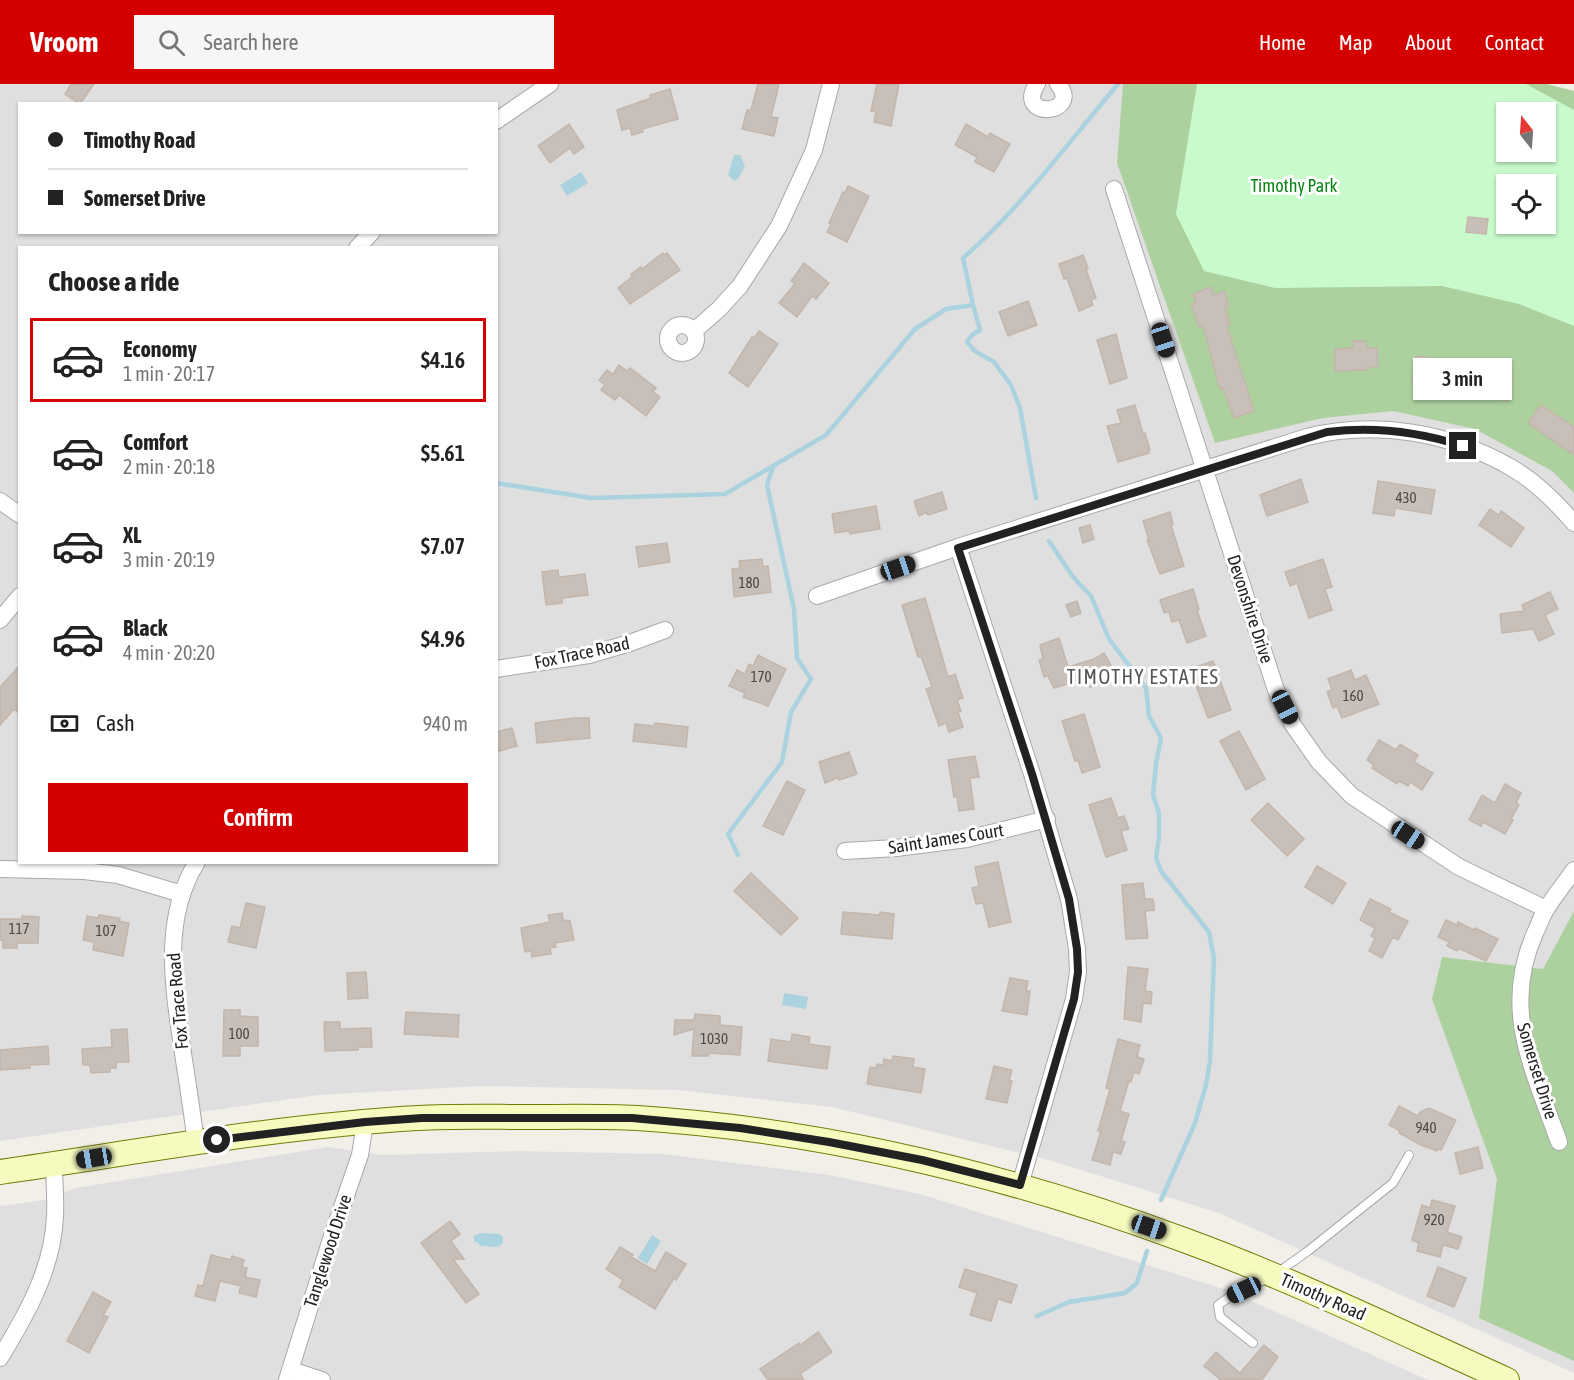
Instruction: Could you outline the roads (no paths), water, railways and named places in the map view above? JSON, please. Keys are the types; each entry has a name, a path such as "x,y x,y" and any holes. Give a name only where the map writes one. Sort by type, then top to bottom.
{"main road":[{"name":"Timothy Road","path":"0,1172 196,1143 365,1122 476,1117 632,1118 740,1128 922,1160 1020,1185 1111,1214 1274,1275 1507,1380"}],"street":[{"path":"498,120 550,84"},
{"path":"694,331 740,286 778,226 814,150 831,84"},
{"path":"1037,84 1033,91 1034,102 1041,109 1050,111 1061,102 1062,91 1058,84"},
{"name":"Devonshire Drive","path":"1114,189 1276,690 1293,725 1319,762 1352,796 1459,867 1546,909"},
{"path":"359,246 370,234"},
{"path":"817,596 958,548 1327,432 1373,428 1435,436 1454,442 1512,468 1536,485 1574,523"},
{"path":"0,501 18,514"},
{"path":"958,548 1047,819 1072,911 1077,949 1078,972 1068,1020 1020,1185"},
{"path":"0,620 18,598"},
{"name":"Fox Trace Road","path":"498,669 590,655 665,630"},
{"name":"Saint James Court","path":"845,851 896,848 967,839 1047,819"},
{"name":"Fox Trace Road","path":"196,864 182,894 172,948 172,978 196,1143"},
{"path":"0,869 84,871 118,875 182,894"},
{"name":"Somerset Drive","path":"1559,1142 1524,1041 1519,1014 1520,984 1526,953 1546,909 1574,870"},
{"name":"Tanglewood Drive","path":"289,1375 327,1250 360,1155 365,1122"},
{"path":"0,1358 21,1322 44,1274 55,1216 54,1164"},
{"path":"289,1375 322,1380"}],"lane":[{"path":"1252,1343 1220,1317 1218,1305 1274,1275 1393,1183 1409,1155"}],"water":[{"path":"734,155 740,155 745,166 738,179 734,181 728,175"},
{"path":"581,172 588,183 567,196 560,185"},
{"path":"784,993 808,997 806,1009 782,1005"},
{"path":"481,1233 499,1234 503,1237 503,1243 498,1247 481,1246 474,1242 474,1236"},
{"path":"652,1235 661,1241 647,1264 638,1258"}],"waterway":[{"path":"498,483 591,498 725,494 826,435 915,329 946,309 973,305 963,258 1024,197 1118,84"},
{"path":"973,305 980,330 967,342 975,351 994,362 1011,385 1020,408 1036,498"},
{"path":"738,855 728,834 782,762 791,712 811,679 797,658 794,609 767,485 773,467"},
{"path":"1049,541 1073,577 1091,596 1109,639 1146,688 1149,716 1161,738 1153,795 1159,813 1156,858 1161,871 1209,932 1214,958 1210,1061 1206,1085 1195,1123 1161,1200"},
{"path":"1037,1316 1069,1302 1125,1293 1137,1283 1147,1251"}],"district":[{"name":"TIMOTHY ESTATES","path":"1143,677"}],"park label":[{"name":"Timothy Park","path":"1294,186"}]}
